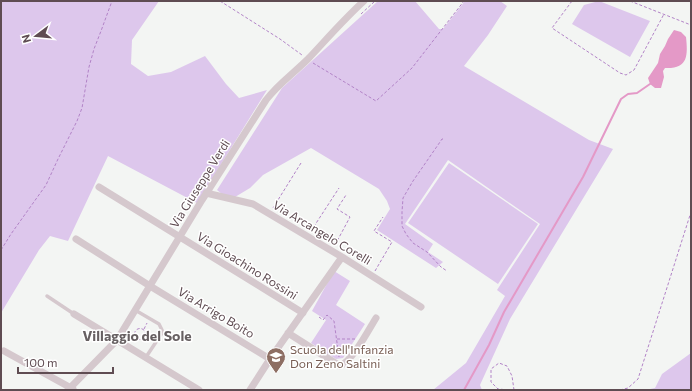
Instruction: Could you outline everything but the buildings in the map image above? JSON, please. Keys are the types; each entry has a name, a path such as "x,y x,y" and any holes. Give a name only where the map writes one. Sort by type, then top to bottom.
{"street":[{"name":"Via Giuseppe Verdi","path":"71,389 117,340 206,193 275,88 307,59 349,14 364,1"},
{"name":"Via Gioachino Rossini","path":"99,187 303,313"},
{"name":"Via Arcangelo Corelli","path":"206,193 253,204 342,257 420,307"},
{"name":"Via Arrigo Boito","path":"76,239 270,359"},
{"path":"250,390 342,257"},
{"path":"74,314 198,390"},
{"path":"288,333 340,366 345,364 351,358 376,318"},
{"path":"4,351 71,389"}],"lane":[{"path":"47,296 74,314"},
{"path":"135,310 160,324 162,330 160,337 146,357"}],"path":[{"path":"1,250 46,185 77,121 82,108 89,67 94,49 112,1"},
{"path":"220,1 280,39 307,59 376,101 412,68 464,1"},
{"path":"359,16 375,1"},
{"path":"572,1 552,28 620,73 626,75 634,70 664,14"},
{"path":"630,1 691,25"},
{"path":"443,139 436,146 403,198 402,226 413,243 426,252 447,271"},
{"path":"269,214 301,163"},
{"path":"307,237 338,188"},
{"path":"331,251 350,217 337,209 346,195"},
{"path":"620,390 628,388 638,379 691,212"},
{"path":"372,276 392,242 374,231 383,217"},
{"path":"319,317 323,320 327,315 334,321 340,366"},
{"path":"139,328 144,329 146,332 145,337 141,339 136,338 134,334 135,331 139,328"},
{"path":"337,339 363,339"},
{"path":"509,390 498,389 491,382 491,369 499,363 507,366 512,376 514,390"}],"shaded area":[{"path":"1,1 159,1 132,40 131,64 148,76 171,72 205,56 226,84 239,98 267,90 197,203 108,156 68,241 50,236 39,250 1,313"},
{"path":"378,1 415,1 439,29 443,29 465,1 500,1 507,6 488,35 464,66 589,140 613,149 510,319 480,385 482,390 433,390 466,363 505,296 497,290 540,224 448,160 405,224 433,244 428,252 443,262 436,268 377,230 390,209 387,201 379,189 311,148 263,175 250,188 235,197 222,194 217,190 282,88"},
{"path":"599,1 650,21 630,57 572,24 584,5"},
{"path":"674,30 681,32 686,37 687,50 685,60 682,64 673,68 665,68 663,71 664,77 661,88 655,88 650,84 648,78 658,63 660,54"},
{"path":"449,163 538,224 498,284 408,223"},
{"path":"334,271 350,281 336,305 365,324 343,358 336,359 311,343 326,320 312,311"},
{"path":"691,353 691,390 645,390 655,388 662,374"}],"waterway":[{"path":"464,390 489,345 504,312 583,177 621,99 628,94 637,93 650,84"}],"place":[{"name":"Scuola dell'Infanzia Don Zeno Saltini","path":"276,374"}],"district":[{"name":"Villaggio del Sole","path":"137,336"}]}
